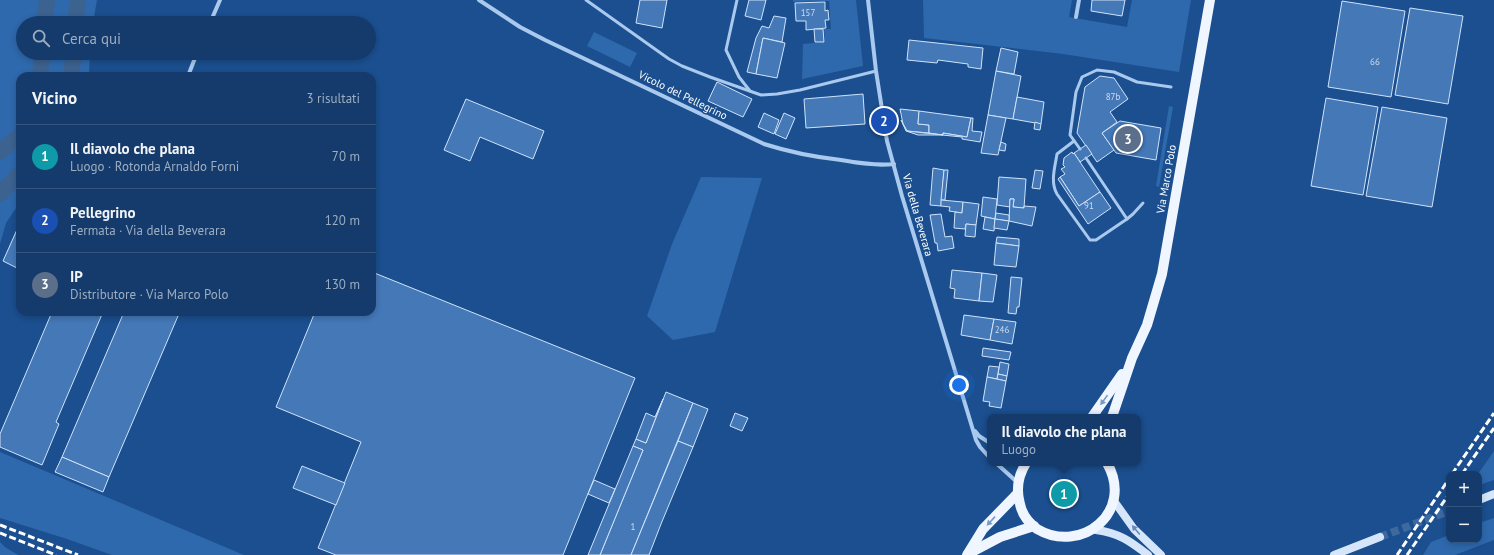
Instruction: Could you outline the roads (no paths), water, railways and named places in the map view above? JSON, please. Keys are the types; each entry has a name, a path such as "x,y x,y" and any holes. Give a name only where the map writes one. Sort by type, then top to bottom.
{"main road":[{"name":"Via Marco Polo","path":"1113,414 1132,358 1147,325 1162,274 1210,0"},
{"name":"Via Marco Polo","path":"1094,414 1132,358"},
{"path":"1024,466 1019,476 1018,488 1021,508 1024,514 1034,526 1048,536 1066,539 1079,538 1096,530 1107,519 1114,501 1114,481 1108,466"},
{"path":"967,555 983,530 1018,488"},
{"path":"967,555 1000,537 1034,526"}],"street":[{"path":"213,16 220,0"},
{"name":"Vicolo del Pellegrino","path":"479,0 520,27 545,40 764,144 796,153 829,159 862,164 894,164"},
{"name":"Via della Beverara","path":"868,0 876,71 887,141 902,196 976,440 987,455"},
{"path":"1076,17 1079,0"},
{"path":"190,72 195,60"},
{"path":"974,430 979,436 987,441"},
{"path":"999,466 1018,488"},
{"path":"1482,499 1494,494"},
{"path":"1114,501 1134,529 1161,555"},
{"path":"1096,530 1117,534 1148,555"},
{"path":"1334,555 1380,537"}],"lane":[{"path":"586,0 669,59 710,77 761,95 778,94 840,81 876,71"},
{"path":"737,0 726,50 739,77 750,91"},
{"path":"1080,150 1070,135 1076,92 1082,77 1097,70 1114,72 1137,82 1171,87"},
{"path":"1074,141 1057,154 1054,179 1055,188 1090,240 1096,240 1127,219 1143,202"},
{"path":"1086,158 1127,219"}],"waterway":[{"path":"45,16 47,0"},
{"path":"76,16 78,0"},
{"path":"40,72 41,60"},
{"path":"72,72 73,60"},
{"path":"0,152 16,138"},
{"path":"0,194 16,177"}],"tunnel":[{"path":"1380,537 1446,512"}],"railway":[{"path":"1454,471 1494,413"},
{"path":"1464,471 1494,428"},
{"path":"1397,555 1446,483"},
{"path":"1407,555 1446,498"},
{"path":"0,525 78,555"},
{"path":"0,533 56,555"}],"place":[{"name":"Pellegrino","path":"884,121"},
{"name":"IP","path":"1128,139"},
{"name":"Il diavolo che plana","path":"1064,494"}]}
